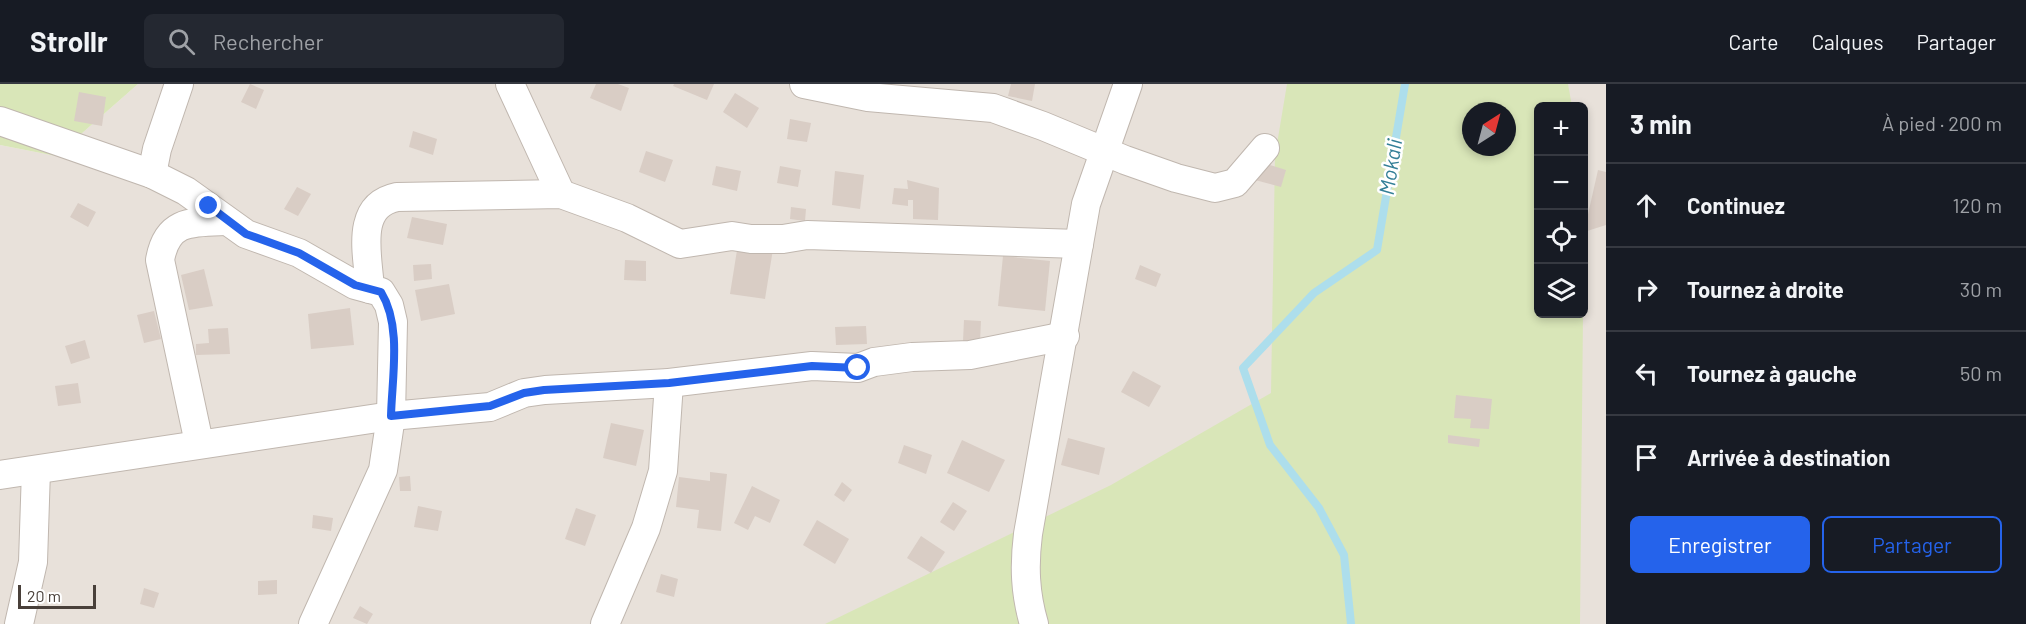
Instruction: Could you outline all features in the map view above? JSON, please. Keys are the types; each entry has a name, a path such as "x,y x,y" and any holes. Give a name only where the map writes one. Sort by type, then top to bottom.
{"street":[{"path":"152,174 157,149 179,84"},
{"path":"510,84 561,194"},
{"path":"804,84 868,98 993,108 1106,153 1176,178 1215,188 1235,183 1265,148"},
{"path":"1034,624 1027,598 1024,565 1028,534 1065,336 1086,204 1106,153 1128,84"},
{"path":"0,121 152,174 186,191 246,234 299,253 355,285 381,292 389,305 393,322 391,416 378,486 313,624"},
{"path":"370,289 366,233 374,207 384,200 397,197 561,194 627,218 680,244 732,236 761,239 807,236 1079,244"},
{"path":"199,443 160,260 163,243 175,229 192,222 226,221"},
{"path":"0,475 199,443 391,416 490,406 524,393 544,390 669,383 812,366 858,368 874,362 912,357 970,356 1065,336"},
{"path":"605,624 646,528 663,471 669,383"},
{"path":"19,624 33,562 36,470"}],"shaded area":[{"path":"138,84 1606,84 1606,624 0,624 0,145 56,156"}],"green space":[{"path":"0,84 138,84 56,156 0,145"},
{"path":"1287,84 1568,84 1571,102 1534,102 1534,318 1583,318 1580,624 825,624 1111,485 1271,393 1275,156"}],"building":[{"path":"250,84 264,90 256,109 241,102"},
{"path":"596,84 618,84 629,88 621,111 590,98"},
{"path":"674,84 714,84 707,100 673,86"},
{"path":"1011,84 1035,84 1032,101 1008,96"},
{"path":"79,92 106,97 102,126 74,121"},
{"path":"735,93 759,108 747,128 723,112"},
{"path":"790,119 811,123 807,142 787,139"},
{"path":"413,131 437,139 433,155 409,147"},
{"path":"646,151 673,160 665,182 639,172"},
{"path":"1260,162 1286,170 1281,187 1255,180"},
{"path":"716,166 741,171 737,191 712,185"},
{"path":"780,166 801,170 798,187 777,183"},
{"path":"1598,170 1606,172 1606,225 1588,231 1588,214"},
{"path":"835,171 864,175 860,209 832,205"},
{"path":"907,180 939,188 938,220 913,219 913,200 908,200 908,206 892,204 894,188 908,189"},
{"path":"297,187 311,194 298,216 284,209"},
{"path":"78,203 96,212 88,227 70,217"},
{"path":"791,207 806,209 805,221 790,219"},
{"path":"412,217 447,224 443,245 407,238"},
{"path":"738,244 773,249 765,299 730,294"},
{"path":"1003,256 1050,261 1045,311 998,306"},
{"path":"625,260 646,261 646,281 624,280"},
{"path":"431,264 432,279 414,281 413,265"},
{"path":"1140,265 1161,274 1156,287 1135,279"},
{"path":"204,269 213,306 189,310 181,275"},
{"path":"449,284 455,314 421,321 415,290"},
{"path":"350,308 354,345 311,349 308,314"},
{"path":"154,311 161,339 144,343 137,315"},
{"path":"964,320 981,321 980,342 963,341"},
{"path":"866,326 867,344 836,345 835,327"},
{"path":"228,328 230,354 196,355 196,344 209,343 208,329"},
{"path":"85,340 90,358 71,364 65,346"},
{"path":"1133,371 1161,386 1149,407 1121,392"},
{"path":"78,383 81,403 58,406 55,386"},
{"path":"1456,395 1492,399 1489,429 1470,428 1471,419 1454,418"},
{"path":"611,423 644,430 636,466 603,458"},
{"path":"1448,435 1480,439 1479,447 1448,443"},
{"path":"1068,438 1105,448 1099,475 1061,465"},
{"path":"962,440 1005,460 989,492 947,473"},
{"path":"904,445 932,455 926,474 898,463"},
{"path":"710,472 727,474 721,531 697,528 699,510 676,507 679,477 710,481"},
{"path":"410,476 411,491 400,491 399,477"},
{"path":"842,482 852,490 844,502 834,495"},
{"path":"752,486 780,500 770,523 755,516 748,530 734,523"},
{"path":"953,502 967,511 954,531 940,522"},
{"path":"418,506 442,511 438,531 414,527"},
{"path":"576,508 596,515 585,546 565,539"},
{"path":"313,515 333,518 331,531 312,528"},
{"path":"817,520 849,539 835,564 803,545"},
{"path":"921,536 945,552 931,573 907,558"},
{"path":"661,574 678,579 674,597 656,592"},
{"path":"277,580 277,594 258,595 258,581"},
{"path":"144,588 159,593 154,608 140,604"},
{"path":"360,606 373,614 367,624 353,618"}],"waterway":[{"name":"Mokali","path":"1351,624 1344,555 1319,508 1270,445 1243,368 1314,293 1377,250 1405,84"}],"route":[{"path":"209,206 226,221 262,242 299,253 355,285 381,292 389,305 393,322 391,416 490,406 524,393 544,390 669,383 812,366 858,368"}]}
